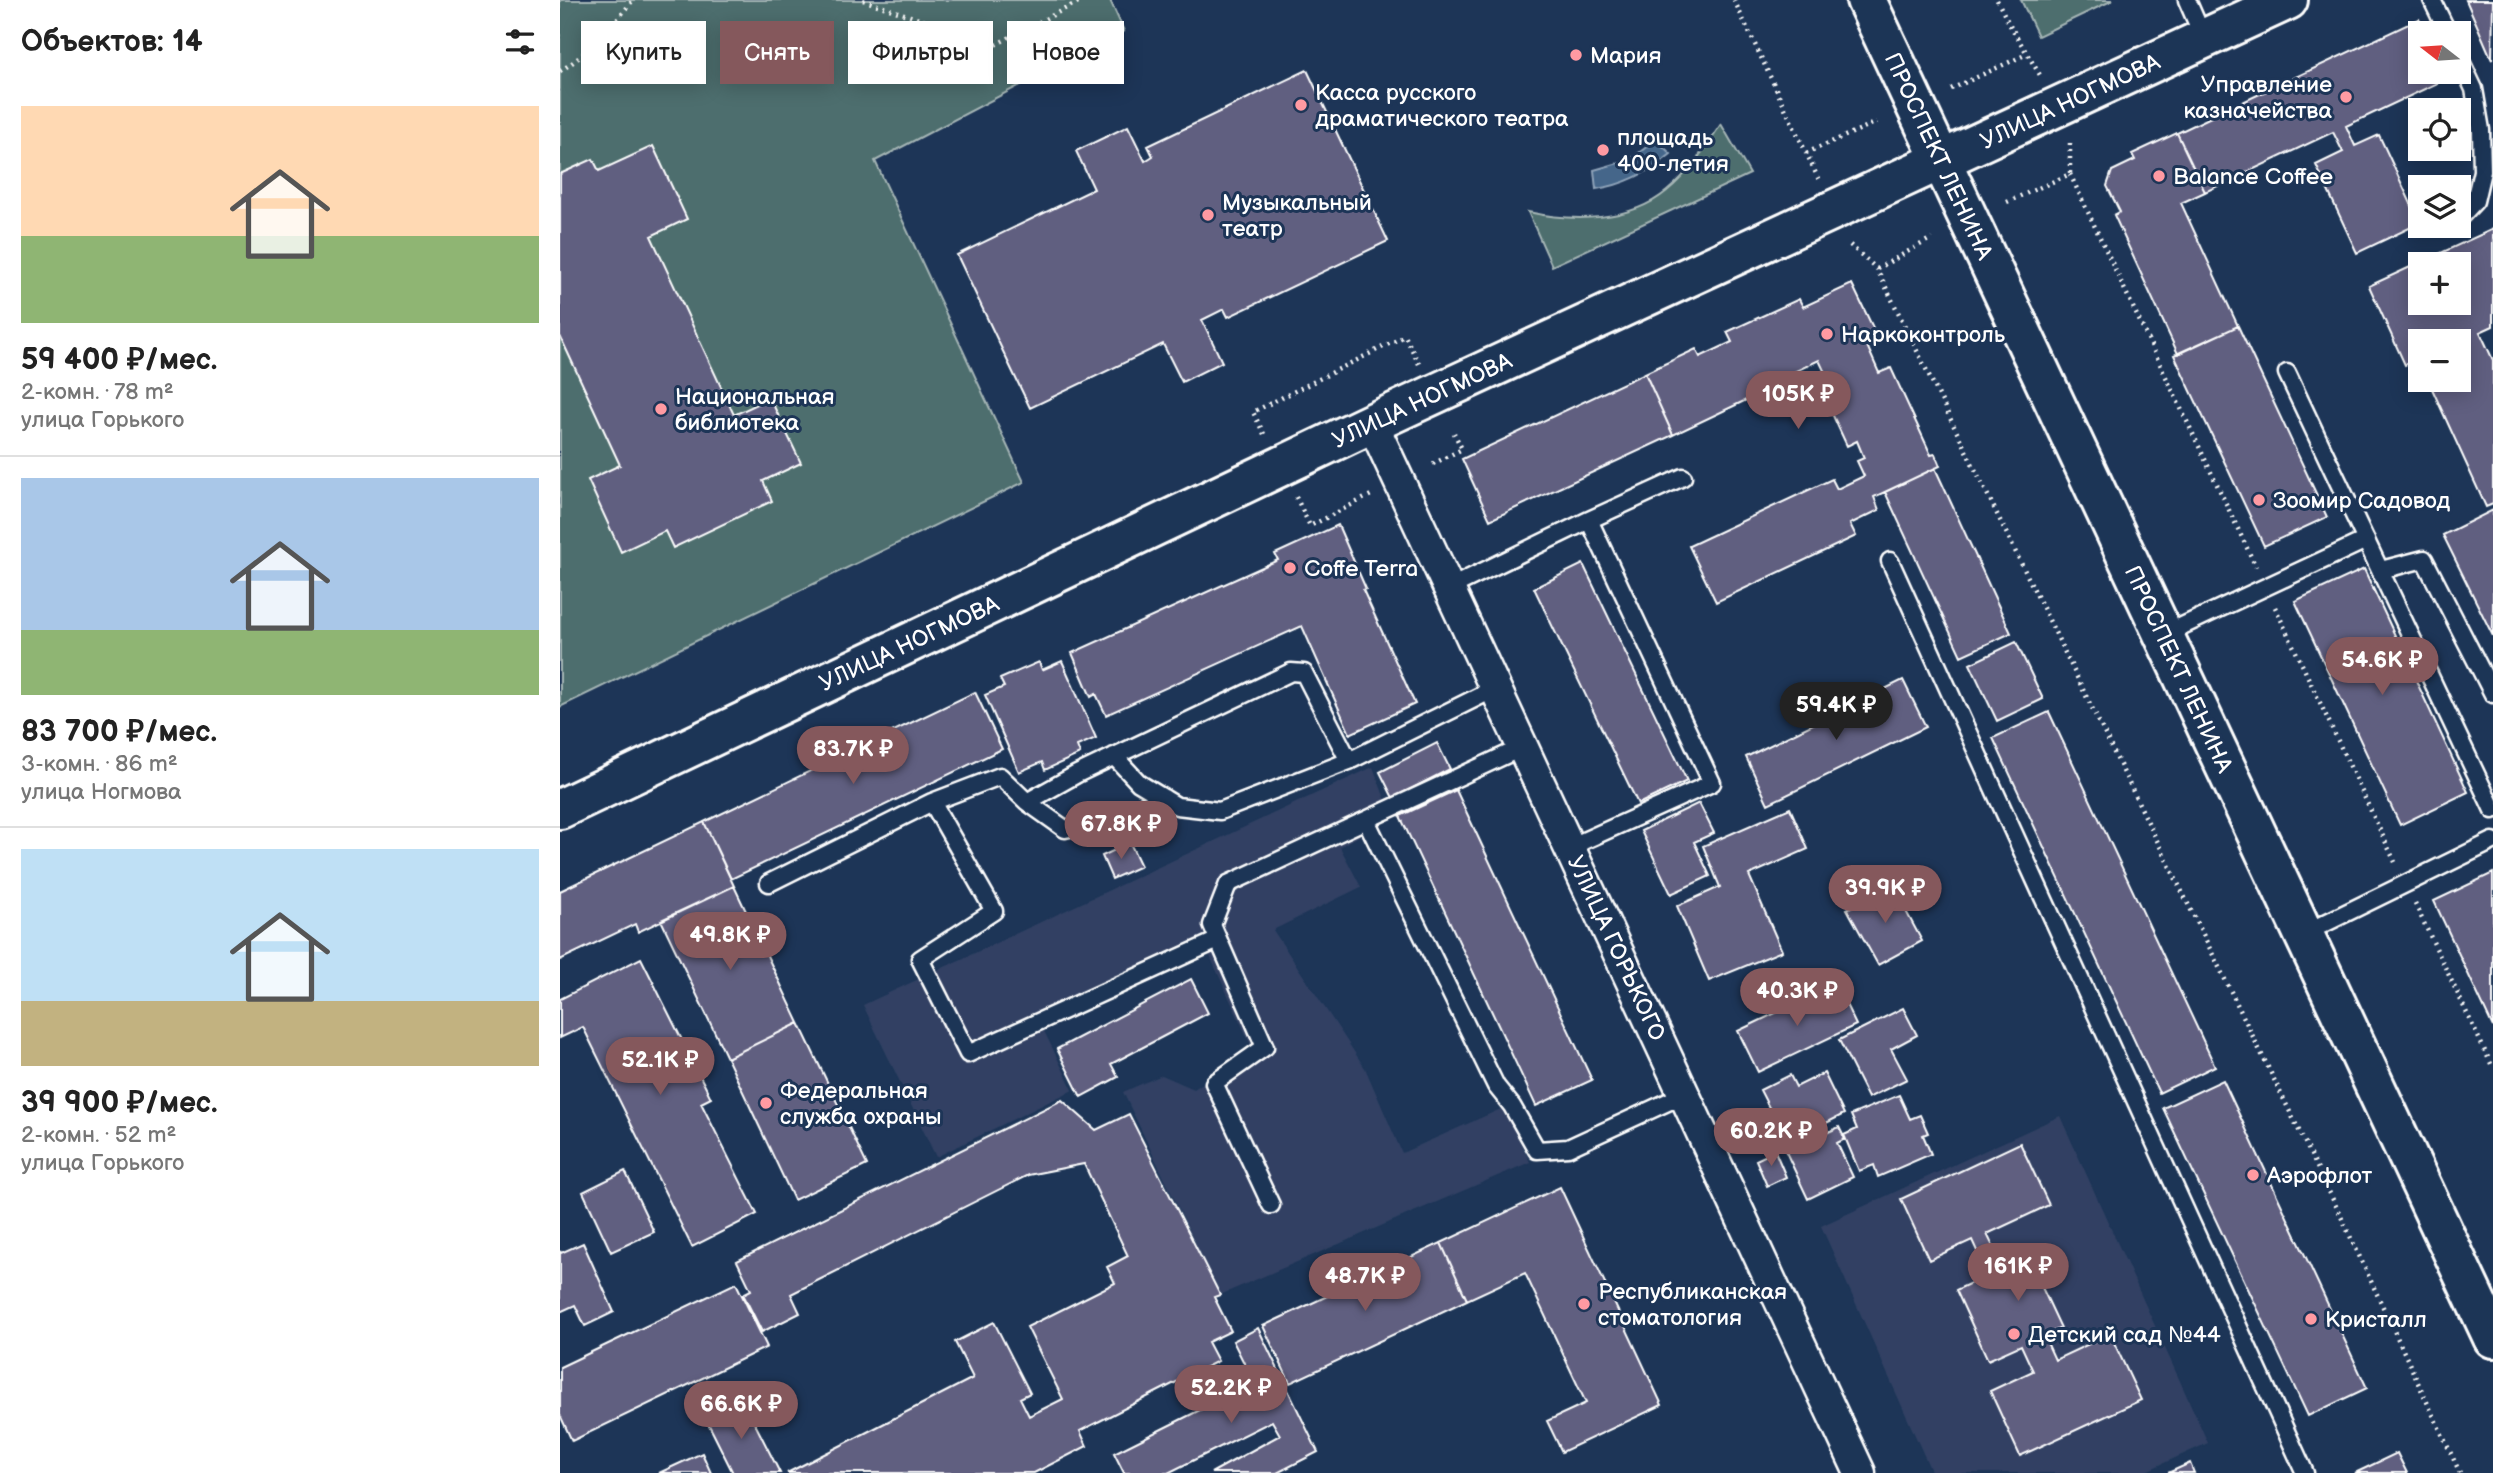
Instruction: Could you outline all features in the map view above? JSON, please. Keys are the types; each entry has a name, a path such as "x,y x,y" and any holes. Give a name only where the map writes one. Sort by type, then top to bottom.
{"street":[{"name":"ПРОСПЕКТ ЛЕНИНА","path":"1866,0 2491,1326"},
{"name":"УЛИЦА НОГМОВА","path":"560,809 1373,423 2288,0"},
{"name":"УЛИЦА ГОРЬКОГО","path":"1373,423 1860,1473"}],"lane":[{"path":"2187,0 2204,39"},
{"path":"2432,0 2442,21"},
{"path":"2471,83 2481,130 2482,171 2475,201 2471,205"},
{"path":"2287,373 2493,810"},
{"path":"1449,588 1683,477"},
{"path":"1570,847 1712,783 1589,520"},
{"path":"2163,635 2366,540"},
{"path":"2381,570 2424,559 2493,694"},
{"path":"1890,561 2305,1473"},
{"path":"1027,802 1114,756 1291,672 1304,673 1349,761"},
{"path":"1114,756 1139,783 1177,806 1220,811 1349,761 1496,688"},
{"path":"1270,1205 1214,1083 1265,1047 1212,925 1228,884 1523,747"},
{"path":"769,883 932,802 1000,776 1027,802 1065,830 1115,818 1164,798"},
{"path":"932,802 994,911 920,960 968,1055 1218,940"},
{"path":"1366,820 1496,1086 1512,1106 1537,1150 1569,1148 1685,1094"},
{"path":"2304,934 2493,841"}],"path":[{"path":"560,71 574,62 614,25 633,0"},
{"path":"863,0 995,46 1082,0"},
{"path":"1734,0 1820,181"},
{"path":"1997,0 2046,85"},
{"path":"1951,89 2027,54"},
{"path":"1806,153 1877,122"},
{"path":"2070,142 2070,174 2493,1068"},
{"path":"2007,202 2070,174"},
{"path":"1877,269 1931,237"},
{"path":"1850,245 1877,269 2338,1210 2460,1473"},
{"path":"1266,438 1254,412 1405,336 1420,366"},
{"path":"1433,464 1462,449 1454,433"},
{"path":"1296,497 1310,526 1374,494"}],"shaded area":[{"path":"1656,140 1671,154 1636,177 1617,185 1596,189 1594,170 1629,160"},
{"path":"1373,767 1392,817 1340,847 1361,887 1273,930 1365,1068 1402,1153 1503,1108 1530,1162 1220,1295 1123,1092 1162,1075 1194,1089 1253,1050 1209,954 1043,1029 1073,1090 936,1157 863,1005"},
{"name":"Детский сад №44","path":"2060,1116 2208,1443 2142,1473 1932,1473 1821,1226"}],"green space":[{"path":"560,0 1110,0 1119,21 1007,21 1007,84 1022,84 875,161 1024,482 560,707"},
{"path":"2021,0 2113,0 2038,36"},
{"path":"1721,124 1750,174 1552,266 1528,212 1582,218 1619,214 1636,209 1667,191 1683,176"}],"building":[{"path":"2466,0 2493,0 2492,60"},
{"path":"2408,24 2408,84 2435,84 2346,126 2355,146 2379,135 2408,197 2408,229 2357,253 2316,165 2343,152 2333,132 2205,192 2177,133"},
{"name":"Музыкальный театр","path":"1307,70 1388,241 1228,317 1224,309 1202,320 1222,362 1182,382 1163,344 1030,408 957,255 1094,189 1076,151 1128,126 1145,161 1153,156 1148,146"},
{"path":"2177,133 2205,192 2181,203 2238,326 2178,354 2114,215 2120,212 2107,186 2112,171 2135,160 2132,154"},
{"path":"653,146 687,219 651,236 734,415 770,398 801,463 763,481 772,501 673,548 665,531 621,552 588,480 620,465 560,336 560,174 593,159 599,171"},
{"path":"2493,229 2493,326 2480,332 2493,360 2493,504 2486,507 2433,392 2471,392 2471,329 2408,329 2408,364 2405,365 2369,286 2408,268 2408,315 2471,315 2471,252 2443,252"},
{"path":"1852,284 1876,334 1864,339 1879,373 1891,368 1931,455 1935,454 1940,466 1874,497 1879,510 1850,524 1856,536 1716,602 1689,546 1832,479 1837,489 1864,476 1857,461 1864,458 1857,441 1847,446 1822,392 1832,387 1819,360 1758,389 1761,393 1673,435 1645,373 1696,349 1700,357 1732,342 1727,332 1799,299 1803,307"},
{"path":"2238,326 2327,517 2264,546 2174,355"},
{"path":"1645,373 1673,435 1490,520 1462,459"},
{"path":"1935,468 2011,633 1961,656 1885,492"},
{"path":"2493,510 2493,636 2443,535"},
{"path":"1338,525 1366,589 1363,590 1415,704 1350,734 1302,626 1106,715 1096,694 1091,697 1072,653 1278,560 1275,554"},
{"path":"1583,564 1687,781 1638,804 1534,588"},
{"path":"2364,569 2468,792 2400,825 2295,601"},
{"path":"2016,642 2043,699 1997,721 1970,664"},
{"path":"1062,661 1096,738 1077,746 1080,754 1045,770 1042,762 1019,772 985,695 1004,687 1000,679 1039,662 1042,670"},
{"path":"1903,680 1926,727 1768,804 1746,757"},
{"path":"975,692 1002,749 731,879 704,822"},
{"path":"2049,712 2215,1066 2159,1093 1993,738"},
{"path":"1437,743 1450,769 1393,798 1380,772"},
{"path":"1456,790 1592,1080 1536,1106 1400,816"},
{"path":"1699,803 1714,833 1694,842 1710,876 1671,894 1641,831"},
{"path":"1790,808 1808,849 1749,875 1782,951 1709,981 1677,906 1720,887 1703,846"},
{"path":"704,822 734,886 638,932 635,924 560,960 560,891"},
{"path":"1130,843 1141,866 1112,879 1102,856"},
{"path":"2493,873 2493,1027 2434,901"},
{"path":"1892,885 1922,941 1878,965 1847,909"},
{"path":"734,886 799,1023 727,1058 661,920"},
{"path":"641,958 711,1098 701,1103 757,1214 692,1247 583,1027 560,1038 560,999"},
{"path":"1191,979 1208,1013 1111,1064 1118,1077 1081,1097 1057,1049"},
{"path":"1836,984 1856,1025 1758,1072 1738,1031"},
{"path":"1903,1008 1917,1035 1891,1049 1907,1079 1868,1098 1839,1040"},
{"path":"799,1023 867,1165 794,1200 727,1058"},
{"path":"1824,1073 1844,1114 1787,1143 1760,1090 1790,1075 1796,1087"},
{"path":"2223,1080 2367,1388 2308,1416 2163,1108"},
{"path":"1899,1095 1910,1119 1920,1115 1928,1133 1923,1135 1931,1154 1878,1177 1874,1165 1859,1171 1844,1135 1857,1129 1851,1115"},
{"path":"1062,1100 1096,1130 1129,1114 1220,1295 1214,1297 1231,1331 1208,1342 1218,1361 1080,1431 1087,1446 1034,1473 787,1473 973,1378 955,1342 994,1322 1030,1393 1020,1398 1029,1416 1063,1399 1027,1327 1115,1283 1107,1267 1128,1256 1084,1164 1028,1175 791,1294 800,1313 762,1332 743,1294 751,1290 737,1261"},
{"path":"1839,1127 1845,1139 1837,1143 1853,1177 1808,1199 1786,1152"},
{"path":"2020,1143 2049,1205 1987,1234 2000,1261 2024,1249 2061,1328 2044,1336 2055,1360 2110,1334 2141,1400 2020,1456 1990,1391 2033,1371 2021,1345 1988,1360 1956,1290 1988,1275 1972,1240 1929,1260 1901,1199"},
{"path":"1775,1151 1786,1177 1767,1186 1756,1160"},
{"path":"625,1171 654,1232 611,1252 583,1192"},
{"path":"1560,1187 1662,1405 1562,1452 1547,1421 1586,1403 1525,1273 1467,1300 1441,1243"},
{"path":"583,1243 614,1312 585,1326 575,1305 560,1312 560,1251 561,1253"},
{"path":"1441,1243 1467,1300 1290,1383 1263,1326"},
{"path":"736,1283 767,1347 572,1441 560,1415 560,1367"},
{"path":"1258,1328 1318,1452 1277,1473 1211,1473 1280,1435 1272,1421 1168,1473 1124,1473 1114,1453 1254,1383 1233,1341"},
{"path":"725,1404 729,1412 745,1404 780,1473 733,1473 704,1415"},
{"path":"702,1453 711,1473 659,1473"},
{"path":"2397,1453 2407,1473 2355,1473"},
{"path":"2190,1463 2194,1473 2168,1473"}],"place":[{"name":"Мария","path":"1576,55"},
{"name":"Управление казначейства","path":"2346,97"},
{"name":"Касса русского драматического театра","path":"1301,105"},
{"name":"площадь 400-летия","path":"1603,150"},
{"name":"Balance Coffee","path":"2159,176"},
{"name":"Музыкальный театр","path":"1208,215"},
{"name":"Наркоконтроль","path":"1827,334"},
{"name":"Национальная библиотека","path":"661,409"},
{"name":"Зоомир Садовод","path":"2259,500"},
{"name":"Coffe Terra","path":"1290,568"},
{"name":"Федеральная служба охраны","path":"766,1103"},
{"name":"Аэрофлот","path":"2253,1175"},
{"name":"Республиканская стоматология","path":"1584,1304"},
{"name":"Кристалл","path":"2311,1319"},
{"name":"Детский сад №44","path":"2014,1334"}]}
